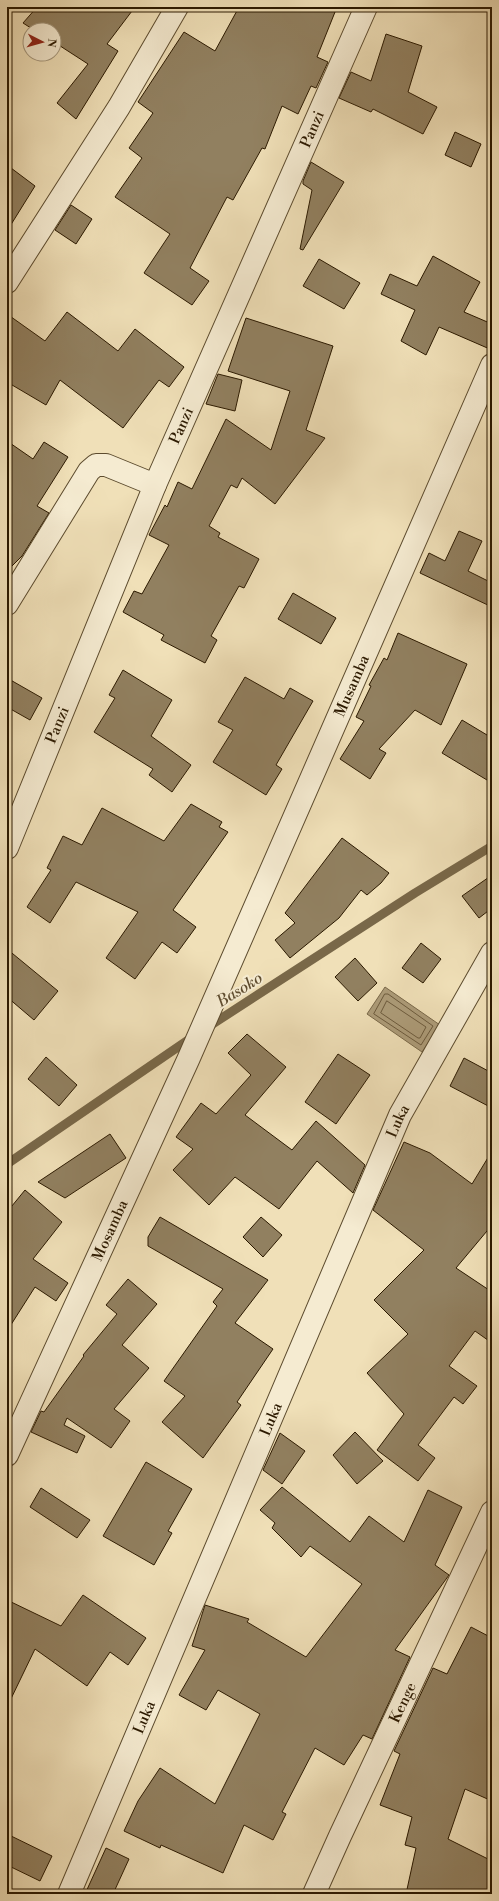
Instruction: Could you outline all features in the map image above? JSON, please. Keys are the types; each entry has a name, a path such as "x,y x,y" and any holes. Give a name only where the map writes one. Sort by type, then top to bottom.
{"street":[{"path":"7,282 119,107 177,7"},
{"name":"Panzi","path":"7,848 155,486 366,7"},
{"name":"Musamba","path":"212,1006 492,365"},
{"path":"7,604 88,471 96,465 106,465 155,486"},
{"name":"Luka","path":"69,1894 400,1115 492,953"},
{"name":"Mosamba","path":"7,1455 212,1006"},
{"name":"Kenge","path":"314,1894 492,1512"}],"water":[{"path":"385,987 440,1025 422,1052 367,1014"}],"building":[{"path":"37,7 135,7 107,44 118,51 76,119 57,103 88,64 62,47 62,22 24,22"},
{"path":"239,7 337,7 317,57 328,62 316,88 311,86 298,114 282,106 265,149 262,148 233,200 227,197 190,268 209,281 192,305 144,273 170,234 115,197 142,158 129,148 153,113 138,102 184,32 215,51"},
{"path":"386,34 422,46 408,92 437,107 423,134 373,109 371,112 339,98 351,72 371,81"},
{"path":"455,132 481,144 471,167 445,155"},
{"path":"311,162 344,182 303,250 300,249 312,190 303,184 303,181"},
{"path":"7,165 35,186 7,231"},
{"path":"71,205 92,219 76,244 55,230"},
{"path":"433,256 480,282 464,312 492,324 492,350 439,327 426,355 401,341 415,310 381,294 390,274 417,286"},
{"path":"319,259 360,283 344,309 303,286"},
{"path":"67,312 118,351 135,329 184,367 169,387 159,380 123,428 60,380 46,405 7,382 7,314 45,341"},
{"path":"246,318 333,346 306,430 325,438 275,504 242,478 237,488 231,485 209,526 220,533 218,537 259,559 244,588 239,586 211,636 217,640 205,663 161,640 164,635 123,612 134,591 142,594 169,545 149,535 165,505 167,507 178,482 192,489 226,419 271,450 290,391 228,371"},
{"path":"218,374 242,380 235,411 206,404"},
{"path":"7,441 33,459 44,442 68,457 37,506 49,513 22,556 7,571"},
{"path":"459,531 482,541 468,571 492,583 492,607 420,573 429,553 445,561"},
{"path":"293,593 336,618 321,644 278,619"},
{"path":"398,633 467,664 441,725 415,710 379,749 386,753 370,779 340,759 364,721 356,717 371,686 369,685 384,658 387,660"},
{"path":"123,670 172,700 151,736 191,765 172,792 149,775 153,769 94,732 115,698 109,695"},
{"path":"245,677 284,699 290,688 313,701 276,765 282,769 266,795 213,762 233,730 218,722"},
{"path":"7,678 42,698 30,720 7,707"},
{"path":"462,720 492,738 492,783 442,753"},
{"path":"191,804 222,822 219,827 228,832 173,910 196,927 177,953 162,942 135,979 106,958 138,912 76,882 50,923 27,907 51,870 47,868 63,836 82,845 102,808 164,841"},
{"path":"342,838 389,873 381,883 367,895 361,890 339,918 290,958 275,940 295,923 285,913"},
{"path":"492,875 492,908 479,918 462,896"},
{"path":"421,943 441,959 423,983 402,968"},
{"path":"7,949 58,991 34,1020 7,997"},
{"path":"355,958 377,983 358,1001 335,977"},
{"path":"247,1034 286,1067 245,1115 292,1150 316,1121 365,1165 353,1193 317,1161 279,1209 235,1177 209,1205 173,1170 193,1149 176,1137 201,1103 216,1114 251,1075 228,1053"},
{"path":"338,1054 370,1075 336,1124 305,1102"},
{"path":"46,1057 77,1085 59,1106 28,1079"},
{"path":"464,1058 492,1073 492,1108 450,1086"},
{"path":"110,1134 126,1158 65,1198 38,1182"},
{"path":"404,1142 430,1153 472,1184 492,1151 492,1225 456,1268 492,1292 492,1343 475,1331 449,1366 477,1386 463,1404 454,1397 418,1445 435,1458 418,1481 377,1450 404,1414 367,1373 408,1334 374,1300 424,1250 373,1210"},
{"path":"25,1190 62,1222 33,1259 68,1283 56,1301 35,1287 7,1331 7,1212"},
{"path":"160,1217 268,1280 235,1323 273,1349 237,1402 241,1405 203,1458 162,1422 185,1396 164,1381 217,1306 213,1302 223,1289 148,1246 148,1237"},
{"path":"261,1217 282,1235 263,1257 243,1237"},
{"path":"128,1279 157,1304 122,1345 149,1368 114,1409 130,1421 111,1448 67,1418 64,1425 85,1436 77,1453 31,1432 41,1411 44,1412 84,1356 83,1355 117,1314 106,1305"},
{"path":"355,1432 383,1461 357,1484 333,1455"},
{"path":"280,1433 305,1451 282,1484 263,1470"},
{"path":"146,1462 192,1489 168,1531 172,1533 154,1565 103,1536"},
{"path":"282,1487 350,1542 369,1516 404,1542 428,1490 462,1507 435,1565 449,1575 395,1650 410,1657 372,1739 363,1735 344,1765 315,1748 282,1812 286,1814 273,1840 244,1825 223,1873 161,1845 160,1848 124,1831 138,1801 160,1768 215,1804 260,1714 218,1690 206,1710 179,1695 205,1650 192,1646 205,1605 249,1619 247,1622 306,1657 362,1584 310,1546 301,1557 272,1528 275,1523 260,1510"},
{"path":"41,1488 90,1520 77,1538 30,1507"},
{"path":"83,1595 146,1638 128,1665 110,1652 87,1686 35,1649 7,1707 7,1600 61,1626"},
{"path":"471,1627 492,1638 492,1801 465,1789 448,1839 492,1861 492,1894 406,1894 416,1848 405,1845 412,1817 380,1805 400,1754 394,1751 433,1668 447,1674"},
{"path":"7,1834 52,1856 40,1881 7,1865"},
{"path":"106,1848 129,1859 113,1894 85,1894"}],"waterway":[{"name":"Basoko","path":"208,1027 415,893 492,846"},
{"name":"Basoko","path":"7,1164 194,1036"}]}
